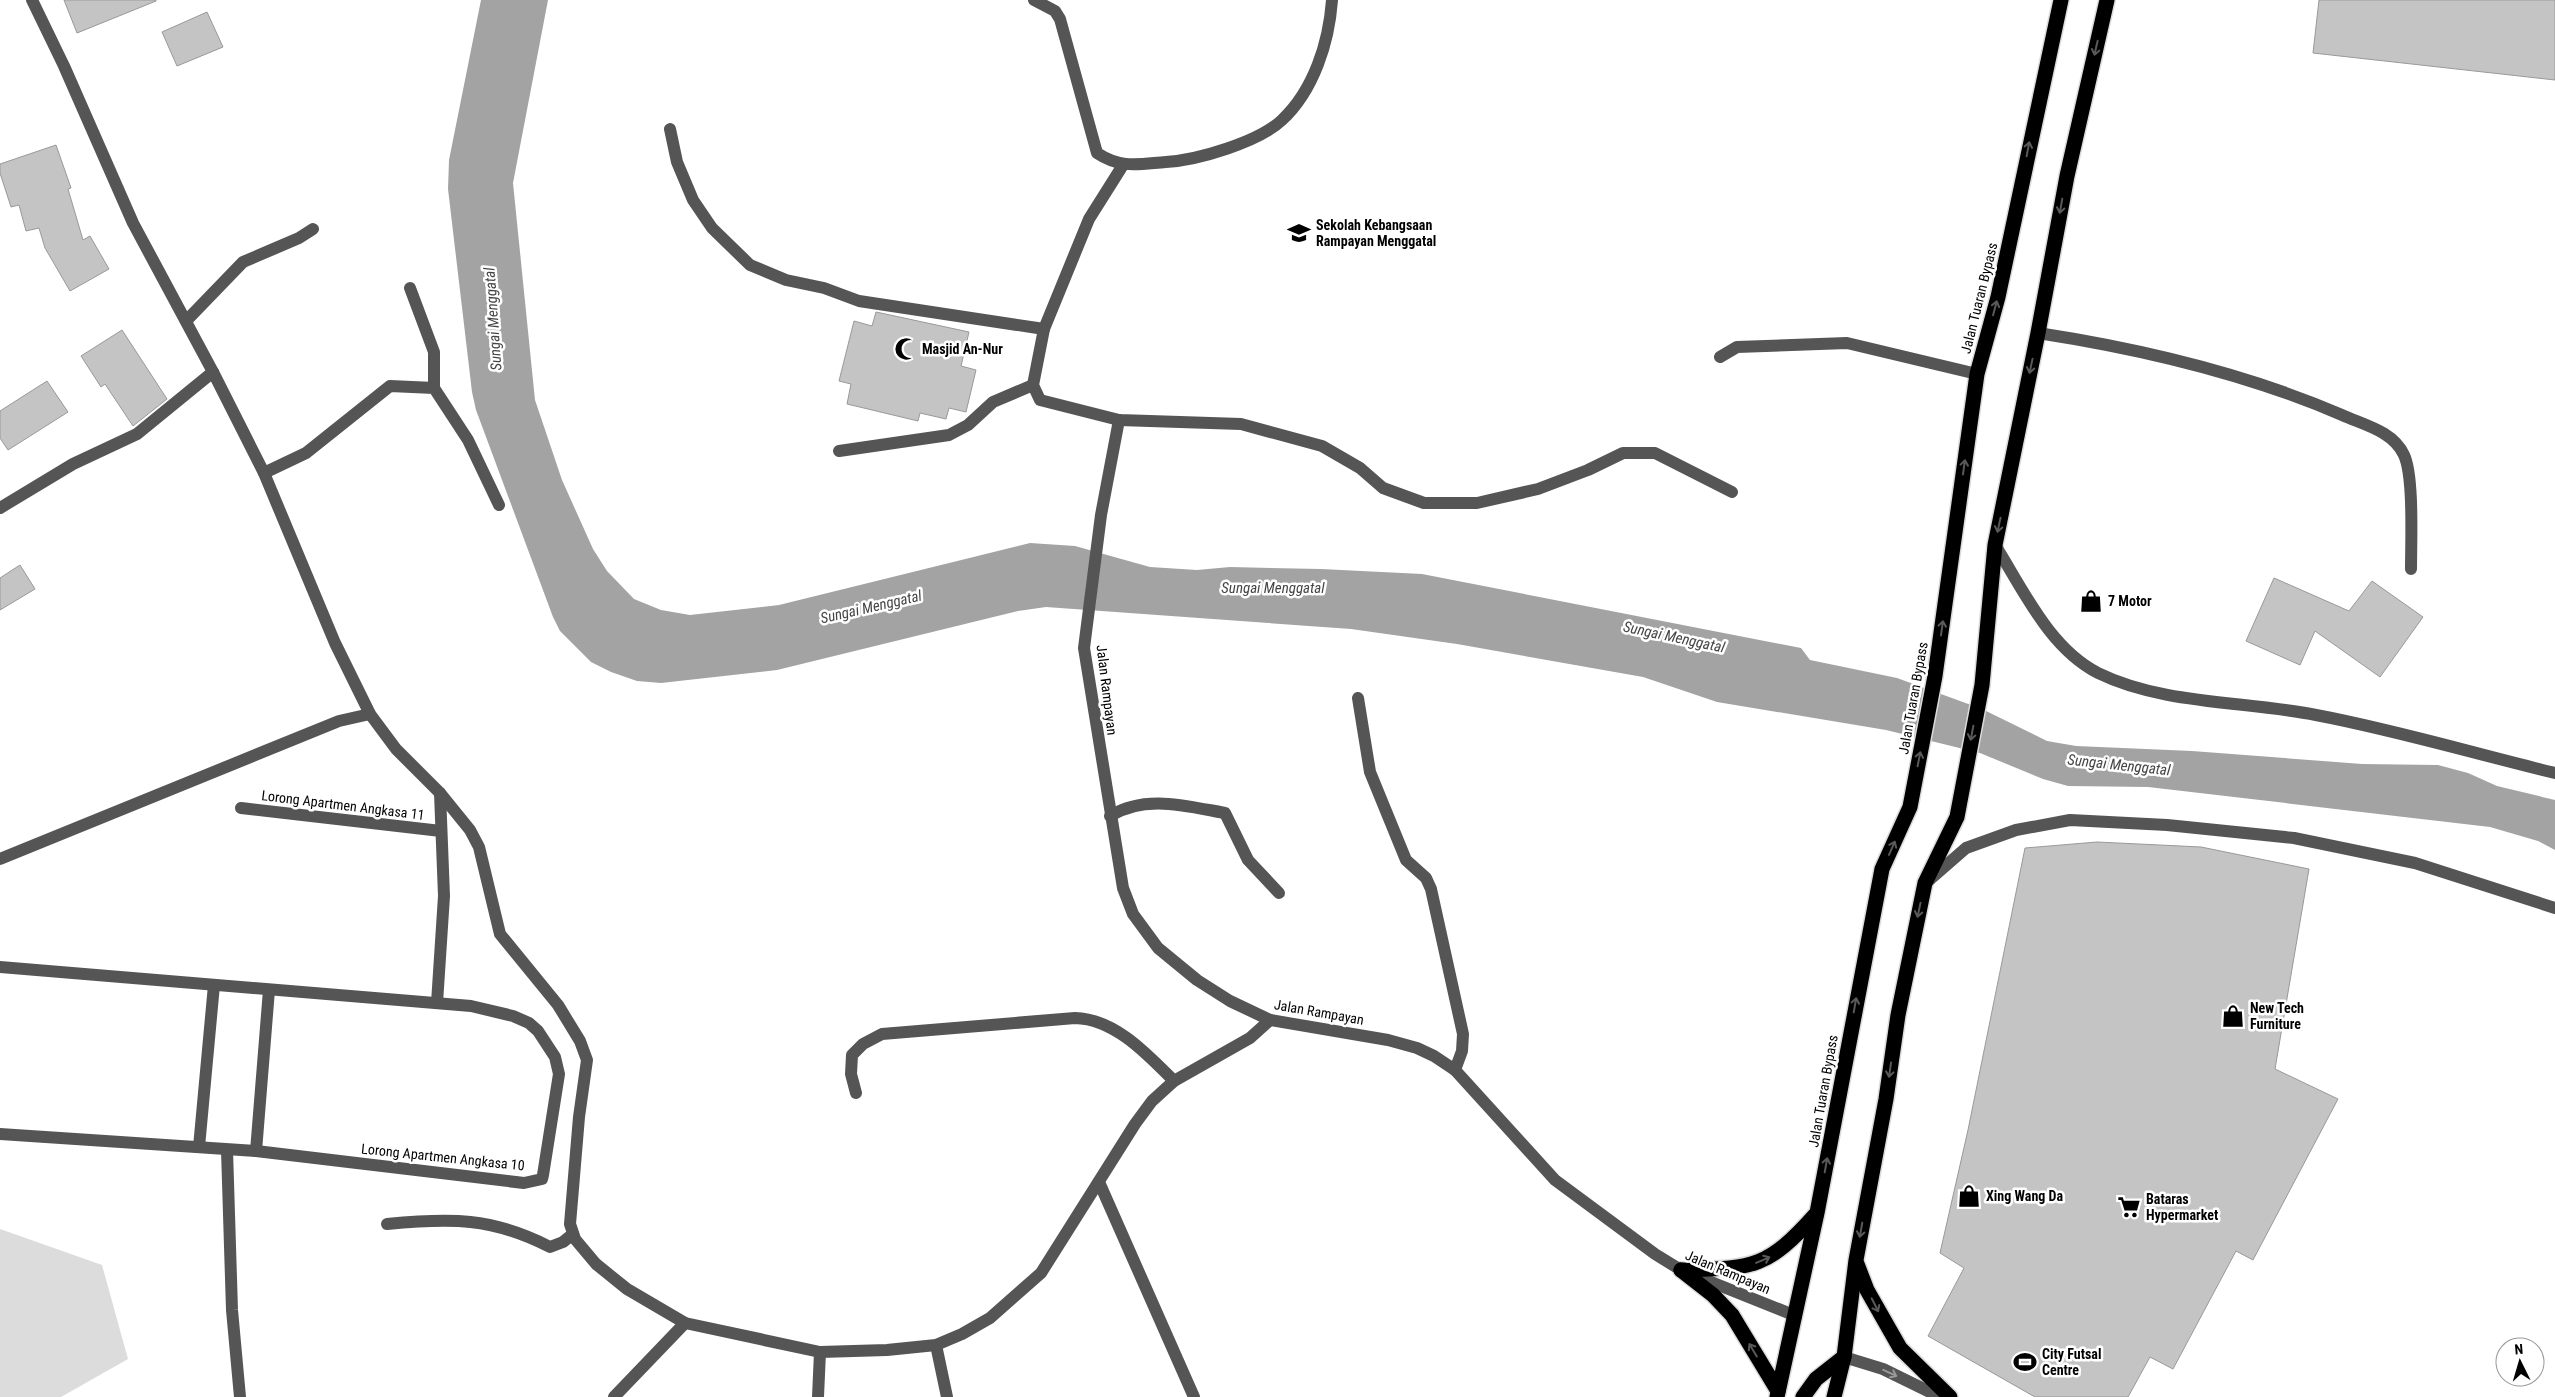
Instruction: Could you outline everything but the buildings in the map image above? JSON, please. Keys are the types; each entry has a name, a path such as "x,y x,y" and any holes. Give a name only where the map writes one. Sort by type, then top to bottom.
{"highway":[{"name":"Jalan Tuaran Bypass","path":"1778,1394 1817,1213 1882,869 1910,807 1935,676 1977,374 1998,297 2061,0"},
{"path":"1834,1397 1844,1357 1856,1260 1886,1100 1898,1015 1925,884 1956,817 1982,685 1994,545 2038,333 2067,176 2107,0"},
{"path":"1681,1270 1744,1267 1767,1260 1790,1244 1817,1213"},
{"path":"1856,1260 1867,1290 1900,1348 1950,1397"},
{"path":"1681,1270 1713,1295 1732,1314 1778,1394"},
{"path":"1803,1397 1816,1379 1844,1357"}],"street":[{"path":"32,0 64,66 133,223 213,372 264,474 335,643 370,714 396,749 440,793 470,830 479,847 500,934 567,1018 580,1041 587,1060 578,1117 570,1224 573,1234 583,1251 596,1264 627,1289 685,1323 820,1352 888,1350 936,1345 962,1334 990,1318 1041,1274 1152,1101 1174,1081 1250,1038 1270,1020"},
{"path":"1034,0 1055,11 1060,19 1097,153 1124,165 1186,161 1242,144 1282,120 1311,82 1330,28 1332,0"},
{"path":"670,129 678,162 693,200 712,228 750,265 786,280 824,288 859,301 1044,329"},
{"path":"1124,165 1089,219 1065,273 1044,329 1033,385 1040,400 1049,404 1119,420 1241,424 1322,446 1360,468 1383,488 1424,504 1477,504 1538,489 1588,470 1623,453 1654,453 1732,492"},
{"path":"186,321 242,262 299,238 313,229"},
{"path":"410,288 434,352 434,388 468,440 499,505"},
{"path":"2038,333 2099,342 2241,377 2312,402 2388,435 2405,456 2409,484 2411,569"},
{"path":"1720,356 1737,347 1847,343 1977,374"},
{"path":"0,508 73,464 137,434 213,372"},
{"path":"839,451 950,435 968,425 993,402 1033,385"},
{"path":"264,474 306,453 358,409 390,386 434,388"},
{"name":"Jalan Rampayan","path":"1119,420 1101,515 1084,648 1123,888 1133,914 1158,948 1183,970 1205,985 1237,1005 1270,1020 1388,1040 1417,1048 1455,1070 1510,1133 1555,1180 1681,1270 1796,1316"},
{"path":"1994,545 2048,628 2068,652 2098,672 2136,686 2192,699 2316,715 2555,773"},
{"path":"1358,698 1370,772 1406,860 1426,878 1431,890 1464,1034 1462,1051 1455,1070"},
{"path":"0,859 339,721 370,714"},
{"name":"Lorong Apartmen Angkasa 11","path":"437,1003 444,896 440,793"},
{"path":"1110,816 1124,807 1159,803 1225,812 1248,860 1279,893"},
{"name":"Lorong Apartmen Angkasa 11","path":"241,808 441,831"},
{"path":"1925,884 1966,848 2016,830 2070,820 2167,825 2294,838 2415,863 2555,908"},
{"name":"Lorong Apartmen Angkasa 10","path":"0,967 471,1006 514,1016 529,1023 538,1031 555,1057 559,1074 542,1179 524,1182 256,1151 0,1134"},
{"path":"199,1147 214,985"},
{"path":"256,1151 269,990"},
{"path":"856,1093 851,1074 852,1054 863,1044 882,1034 1075,1018 1091,1018 1104,1023 1138,1047 1174,1081"},
{"path":"227,1150 232,1310 240,1397"},
{"path":"1099,1182 1194,1397"},
{"path":"387,1224 438,1219 460,1220 521,1232 550,1247 563,1242 573,1234"},
{"path":"614,1397 685,1323"},
{"path":"936,1345 947,1397"},
{"path":"818,1397 820,1352"},
{"path":"1844,1357 1883,1369 1940,1397"}],"shaded area":[{"path":"0,1229 102,1265 128,1359 61,1397 0,1397"}],"water":[{"name":"Sungai Menggatal","path":"481,0 548,0 513,183 535,400 562,480 593,549 607,571 634,599 661,610 690,615 779,605 1030,543 1075,546 1150,567 1197,570 1230,567 1321,569 1422,574 1801,648 1810,660 1897,678 1982,709 2047,741 2076,746 2192,751 2362,764 2438,765 2468,773 2497,786 2555,800 2555,850 2538,841 2490,827 2148,787 2068,786 2043,779 1980,753 1886,730 1717,702 1643,677 1457,644 1351,629 1046,607 1018,611 777,670 661,683 637,681 611,672 591,662 560,631 553,617 476,410 472,392 448,189 449,160"}],"place":[{"name":"Sekolah Kebangsaan Rampayan Menggatal","path":"1299,233"},
{"name":"Masjid An-Nur","path":"906,349"},
{"name":"7 Motor","path":"2091,601"},
{"name":"New Tech Furniture","path":"2233,1016"},
{"name":"Xing Wang Da","path":"1969,1196"},
{"name":"Bataras Hypermarket","path":"2129,1207"},
{"name":"City Futsal Centre","path":"2025,1362"}]}
